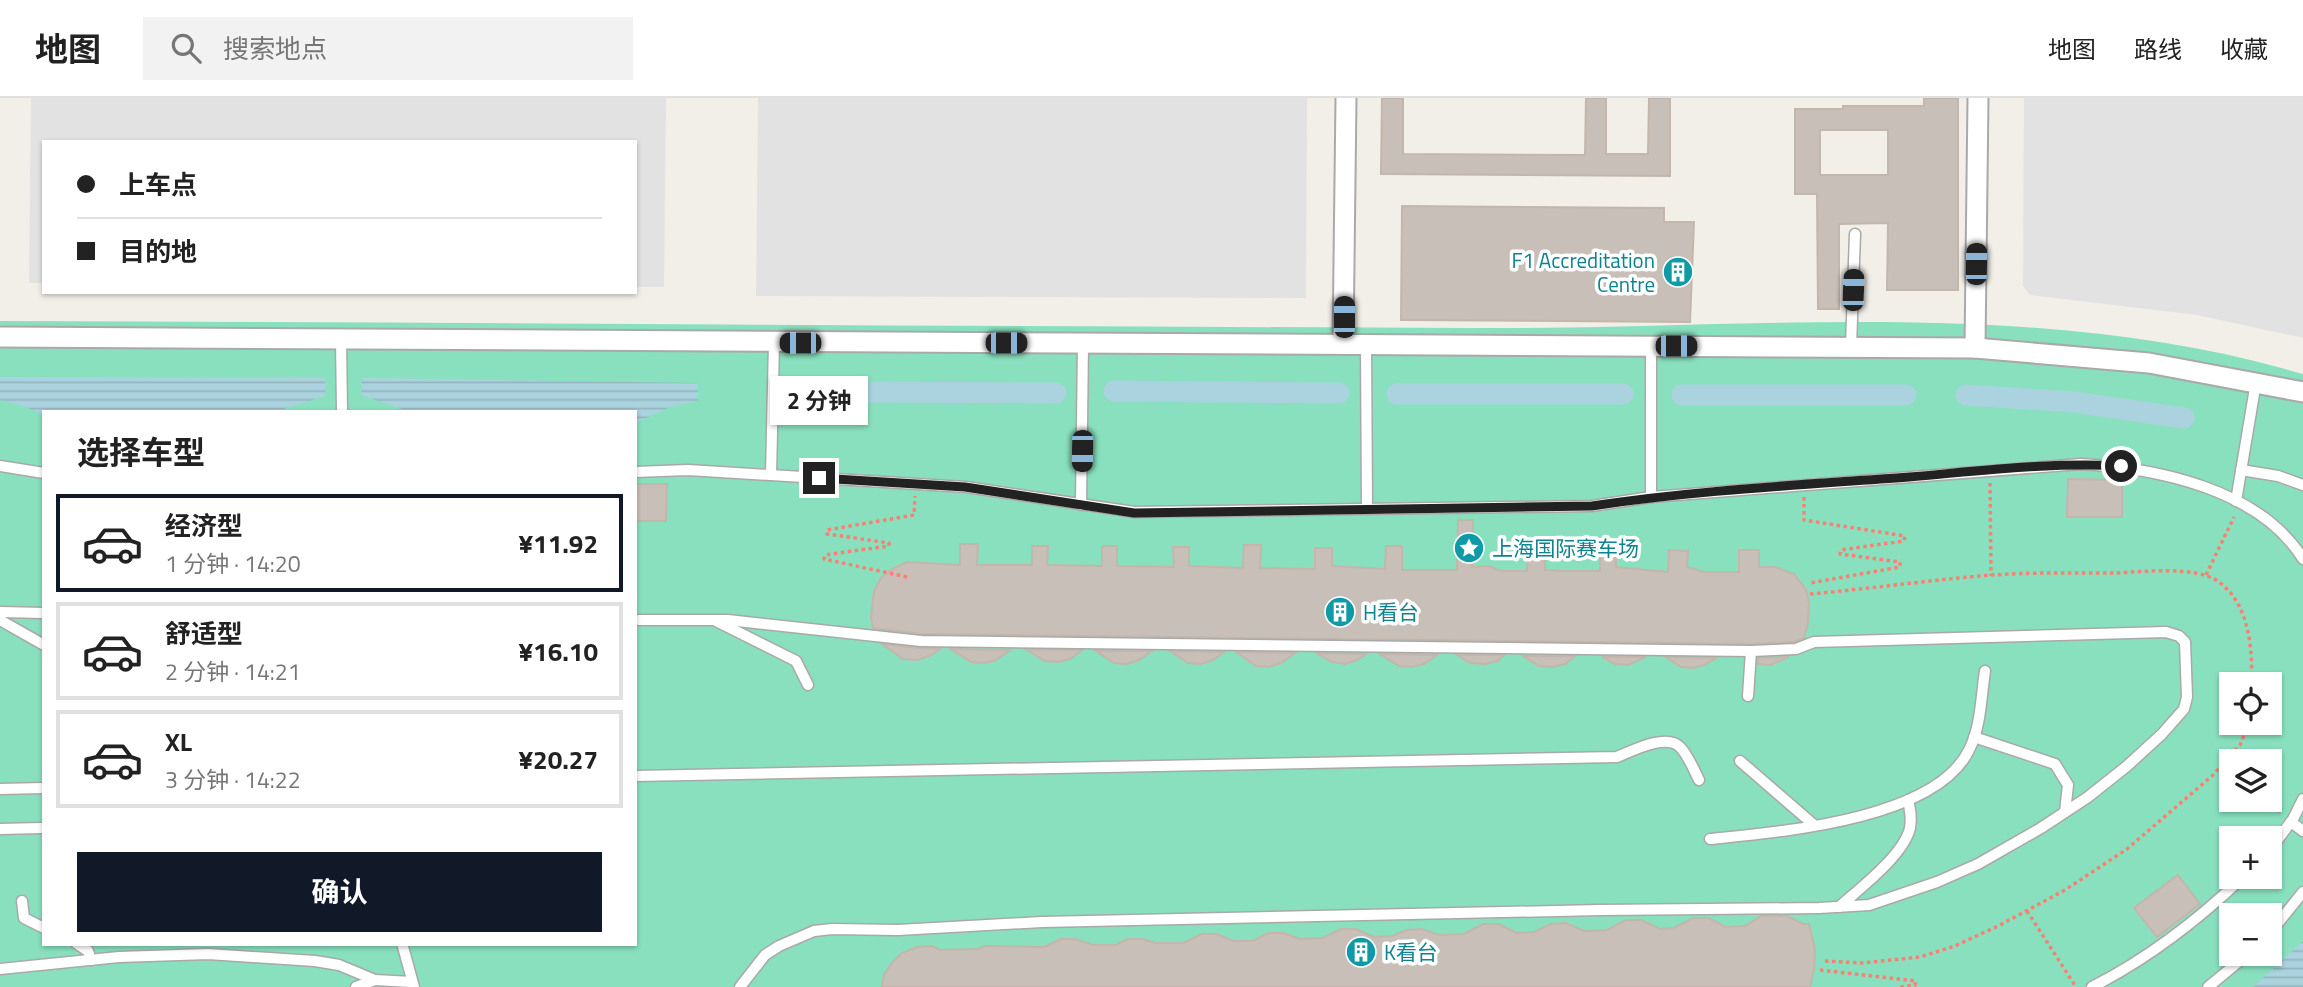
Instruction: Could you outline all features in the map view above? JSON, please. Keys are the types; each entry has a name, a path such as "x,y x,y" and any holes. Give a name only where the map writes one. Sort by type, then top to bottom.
{"street":[{"path":"1343,344 1346,98"},
{"path":"1975,348 1978,98"},
{"path":"0,337 1975,348 2111,358 2303,392"}],"lane":[{"path":"1851,346 1855,234"},
{"path":"341,339 342,410"},
{"path":"771,475 774,343"},
{"path":"1081,505 1083,343"},
{"path":"1366,344 1367,509"},
{"path":"1651,346 1651,497"},
{"path":"2236,501 2256,382"},
{"path":"637,472 688,470 965,487 1134,513 1592,506 1651,497 1804,484 2081,464 2121,466 2158,472 2236,501 2262,516 2285,536 2303,559"},
{"path":"0,466 42,473"},
{"path":"2241,470 2278,476 2303,485"},
{"path":"0,612 42,613"},
{"path":"0,620 42,645"},
{"path":"637,620 766,623 921,641 1751,651 1796,649 1814,642 2166,632 2179,636 2186,646 2187,697 2184,709 2162,734 2126,766 2065,813 1978,864 1937,882 1869,905 1042,922 898,930 832,929 814,931 779,946 765,955 740,987"},
{"path":"712,620 796,661 808,685"},
{"path":"1748,696 1751,651"},
{"path":"1710,839 1764,833 1881,812 1936,785 1953,771 1969,751 1974,737 1984,671"},
{"path":"1974,737 2055,764 2068,785 2065,813"},
{"path":"637,776 1618,757 1646,745 1665,741 1681,747 1699,780"},
{"path":"1740,761 1814,825"},
{"path":"0,789 42,788"},
{"path":"2282,834 2303,799"},
{"path":"1838,907 1877,874 1908,835 1911,822 1908,800"},
{"path":"2291,822 2303,831"},
{"path":"0,829 42,828"},
{"path":"2092,987 2159,947 2204,914 2230,889"},
{"path":"2282,918 2303,892"},
{"path":"22,901 23,919 42,927"},
{"path":"80,946 88,951 91,960"},
{"path":"0,969 156,955 208,954 339,965 375,981 413,984 403,946"},
{"path":"2208,987 2233,966"},
{"path":"356,987 375,981"}],"path":[{"path":"1990,471 1991,576"},
{"path":"907,577 824,559 825,555 889,546 889,543 827,534 827,530 914,515 916,484"},
{"path":"1804,484 1804,520 1905,536 1904,541 1841,550 1840,554 1900,562 1900,567 1810,583"},
{"path":"2206,575 2233,520"},
{"path":"1810,594 1991,576 2169,572 2206,575 2227,589 2242,611 2250,645 2251,672"},
{"path":"1825,961 1861,963 1920,957 1955,946 2027,911 2065,890 2127,849 2219,768"},
{"path":"2027,911 2076,987"},
{"path":"1820,970 1916,981 1915,985 1900,987"}],"green space":[{"name":"上海国际赛车场","path":"0,321 1473,328 1891,322 1995,325 2099,334 2202,349 2303,374 2303,987 0,987"}],"shaded area":[{"path":"31,98 666,98 664,287 637,287 637,140 42,140 42,283 29,283"},
{"path":"758,98 1307,98 1306,298 756,296"},
{"path":"2024,98 2303,98 2303,338 2197,315 2030,295 2023,286"}],"water":[{"path":"0,377 325,378 325,396 280,410 42,410 42,414 0,400"},
{"path":"362,378 698,383 698,401 670,407 637,422 637,410 404,410 361,395"},
{"path":"2303,941 2303,987 2253,987 2276,966 2282,966 2282,960"}],"building":[{"path":"1382,98 1403,98 1403,154 1585,155 1586,98 1606,98 1606,154 1648,154 1649,98 1670,98 1670,176 1381,174"},
{"path":"1924,98 1958,98 1958,290 1887,290 1888,223 1839,224 1839,309 1818,309 1817,194 1795,194 1795,109 1924,106","holes":["1820,130 1888,130 1888,175 1820,175"]},
{"path":"1402,206 1664,208 1664,222 1694,222 1690,322 1401,320"},
{"path":"2068,479 2122,480 2122,517 2067,517"},
{"path":"637,484 667,484 666,521 637,521"},
{"name":"H看台","path":"1458,520 1473,520 1472,567 1489,566 1500,571 1527,571 1528,546 1545,546 1545,570 1562,571 1600,571 1600,550 1616,550 1616,567 1668,572 1669,550 1688,551 1687,567 1704,572 1739,572 1739,550 1759,550 1759,567 1775,567 1794,574 1806,590 1809,603 1804,638 1794,642 1751,644 921,634 873,628 871,618 874,591 881,578 907,562 960,565 960,544 978,544 977,565 1032,565 1032,546 1048,546 1047,565 1102,566 1102,546 1117,546 1117,566 1174,567 1173,547 1189,547 1189,566 1243,568 1244,545 1261,545 1260,568 1315,569 1315,548 1332,548 1332,566 1385,569 1386,546 1402,546 1402,570 1457,570"},
{"path":"882,644 940,649 917,660 903,659"},
{"path":"951,649 1010,650 996,660 984,663 971,662"},
{"path":"1027,650 1082,650 1070,659 1058,662 1045,661"},
{"path":"1096,651 1152,651 1127,664 1114,663"},
{"path":"1170,651 1224,652 1201,664 1188,663"},
{"path":"1236,652 1295,653 1281,663 1269,667 1256,666"},
{"path":"1316,653 1366,654 1345,664 1332,662"},
{"path":"1380,654 1437,655 1424,664 1412,667 1399,666"},
{"path":"1457,655 1504,655 1497,661 1485,664 1471,663"},
{"path":"1523,656 1575,656 1565,664 1553,667 1539,666"},
{"path":"1602,657 1646,657 1628,665 1615,664"},
{"path":"1666,657 1716,658 1694,668 1681,667"},
{"path":"1789,657 1770,665 1758,664 1758,658"},
{"path":"2178,875 2200,904 2157,937 2134,908"},
{"name":"K看台","path":"1761,916 1787,916 1809,924 1815,950 1810,987 882,987 884,975 892,963 902,953 917,947 932,946 941,950 978,949 985,946 1044,947 1061,939 1075,939 1093,945 1116,945 1128,939 1183,943 1202,934 1217,934 1233,941 1252,941 1269,933 1283,933 1301,939 1323,938 1341,929 1356,929 1374,937 1422,929 1439,935 1464,934 1483,924 1498,924 1517,933 1534,932 1551,924 1566,923 1584,931 1607,930 1626,920 1641,920 1660,929 1674,928 1693,918 1708,918 1726,927 1745,926"}],"waterway":[{"path":"1114,391 1339,393"},
{"path":"831,392 1056,393"},
{"path":"1397,394 1623,394"},
{"path":"1682,395 1906,395"},
{"path":"1966,395 2074,402 2184,418"}],"place":[{"name":"F1 Accreditation Centre","path":"1678,272"},
{"name":"上海国际赛车场","path":"1469,548"},
{"name":"H看台","path":"1340,612"},
{"name":"K看台","path":"1361,952"}],"route":[{"path":"819,478 965,487 1134,513 1592,506 1651,497 1857,480 2081,464 2121,466"}]}
